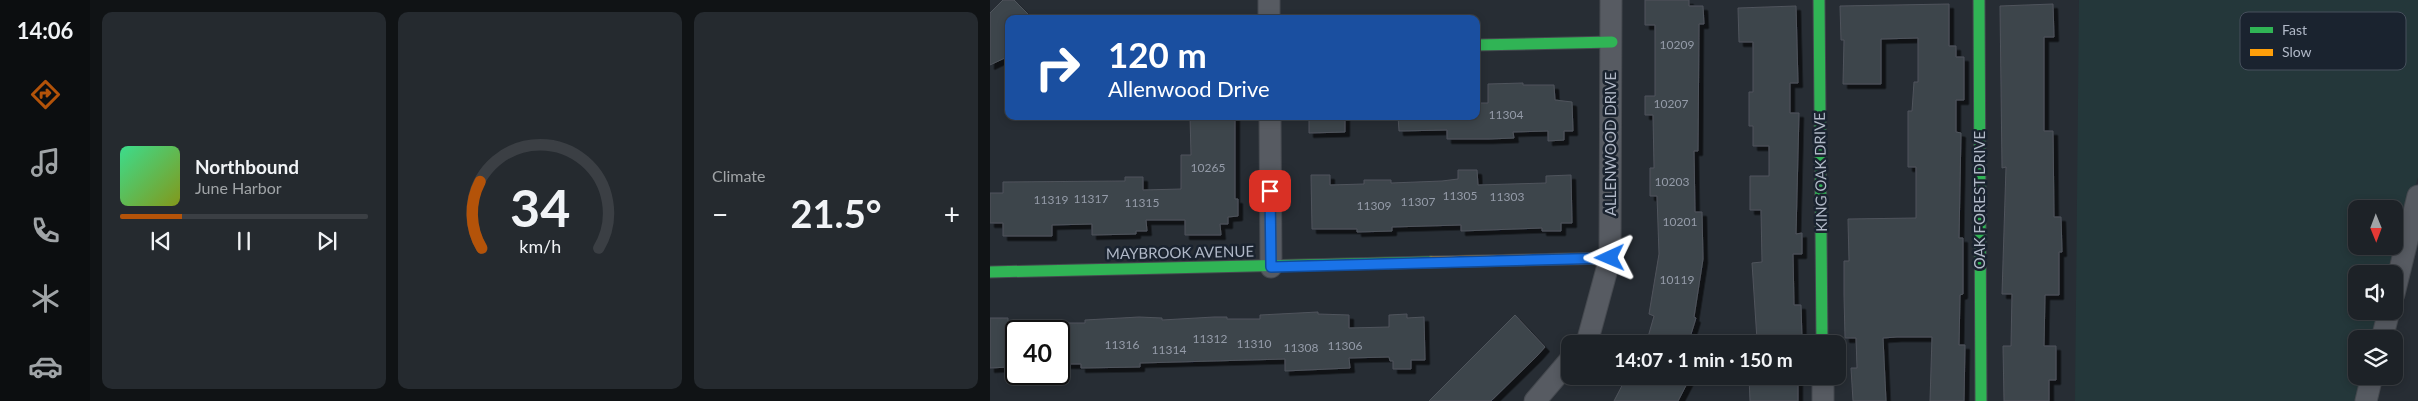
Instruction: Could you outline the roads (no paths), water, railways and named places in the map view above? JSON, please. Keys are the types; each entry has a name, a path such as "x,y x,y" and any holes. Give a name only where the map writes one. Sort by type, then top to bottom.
{"street":[{"path":"1269,0 1269,15"},
{"name":"ALLENWOOD DRIVE","path":"1589,335 1610,258 1611,0"},
{"name":"KING OAK DRIVE","path":"1819,0 1822,335"},
{"name":"OAK FOREST DRIVE","path":"1979,0 1981,401"},
{"path":"1480,44 1612,42"},
{"path":"1270,120 1271,267"},
{"path":"2403,265 2415,223 2418,196"},
{"name":"MAYBROOK AVENUE","path":"990,272 1610,258"},
{"path":"1535,401 1561,371"},
{"path":"1822,385 1823,401"},
{"path":"2366,401 2370,385"}]}
